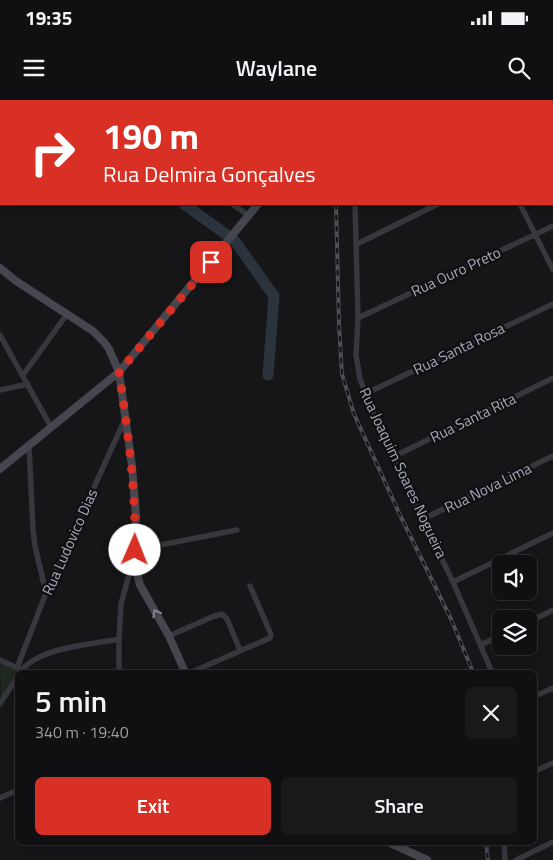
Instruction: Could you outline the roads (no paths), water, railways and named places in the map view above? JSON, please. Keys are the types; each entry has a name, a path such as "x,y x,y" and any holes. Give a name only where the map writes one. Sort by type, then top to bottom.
{"street":[{"path":"233,205 248,215"},
{"path":"0,469 119,372 140,349 257,205"},
{"name":"Rua Joaquim Soares Nogueira","path":"355,205 358,318 356,363 365,394 393,458 453,582 491,670"},
{"path":"357,244 436,205"},
{"path":"520,205 553,270"},
{"name":"Rua Ouro Preto","path":"358,318 553,226"},
{"path":"0,268 22,285 93,331 104,342 119,372 126,417 136,516 134,554 122,604 118,639 119,670"},
{"name":"Rua Santa Rosa","path":"365,394 553,304"},
{"path":"24,375 67,314"},
{"path":"0,335 52,427"},
{"name":"Rua Santa Rita","path":"393,458 553,378"},
{"path":"0,390 28,384"},
{"name":"Rua Ludovico Dias","path":"21,670 46,593 126,417"},
{"path":"29,445 33,530 46,593"},
{"name":"Rua Nova Lima","path":"423,520 553,456"},
{"path":"134,554 237,530"},
{"path":"453,582 553,533"},
{"path":"134,554 140,585 169,636 184,670"},
{"path":"196,670 270,638 271,634 250,586"},
{"path":"537,618 553,610"},
{"path":"169,636 212,616 222,614 227,619 240,650"},
{"path":"22,670 34,659 46,653 118,639"},
{"path":"481,645 492,640"},
{"path":"0,660 19,670"},
{"path":"0,703 15,681"},
{"path":"537,695 553,688"},
{"path":"537,770 553,763"},
{"path":"0,798 15,791"},
{"path":"516,860 553,842"},
{"path":"394,845 427,860"},
{"path":"504,845 505,860"}],"waterway":[{"path":"185,205 234,240 274,296 268,375"}],"railway":[{"path":"336,205 342,374 354,414 400,515 451,619 472,670"},
{"path":"486,845 488,860"}]}
